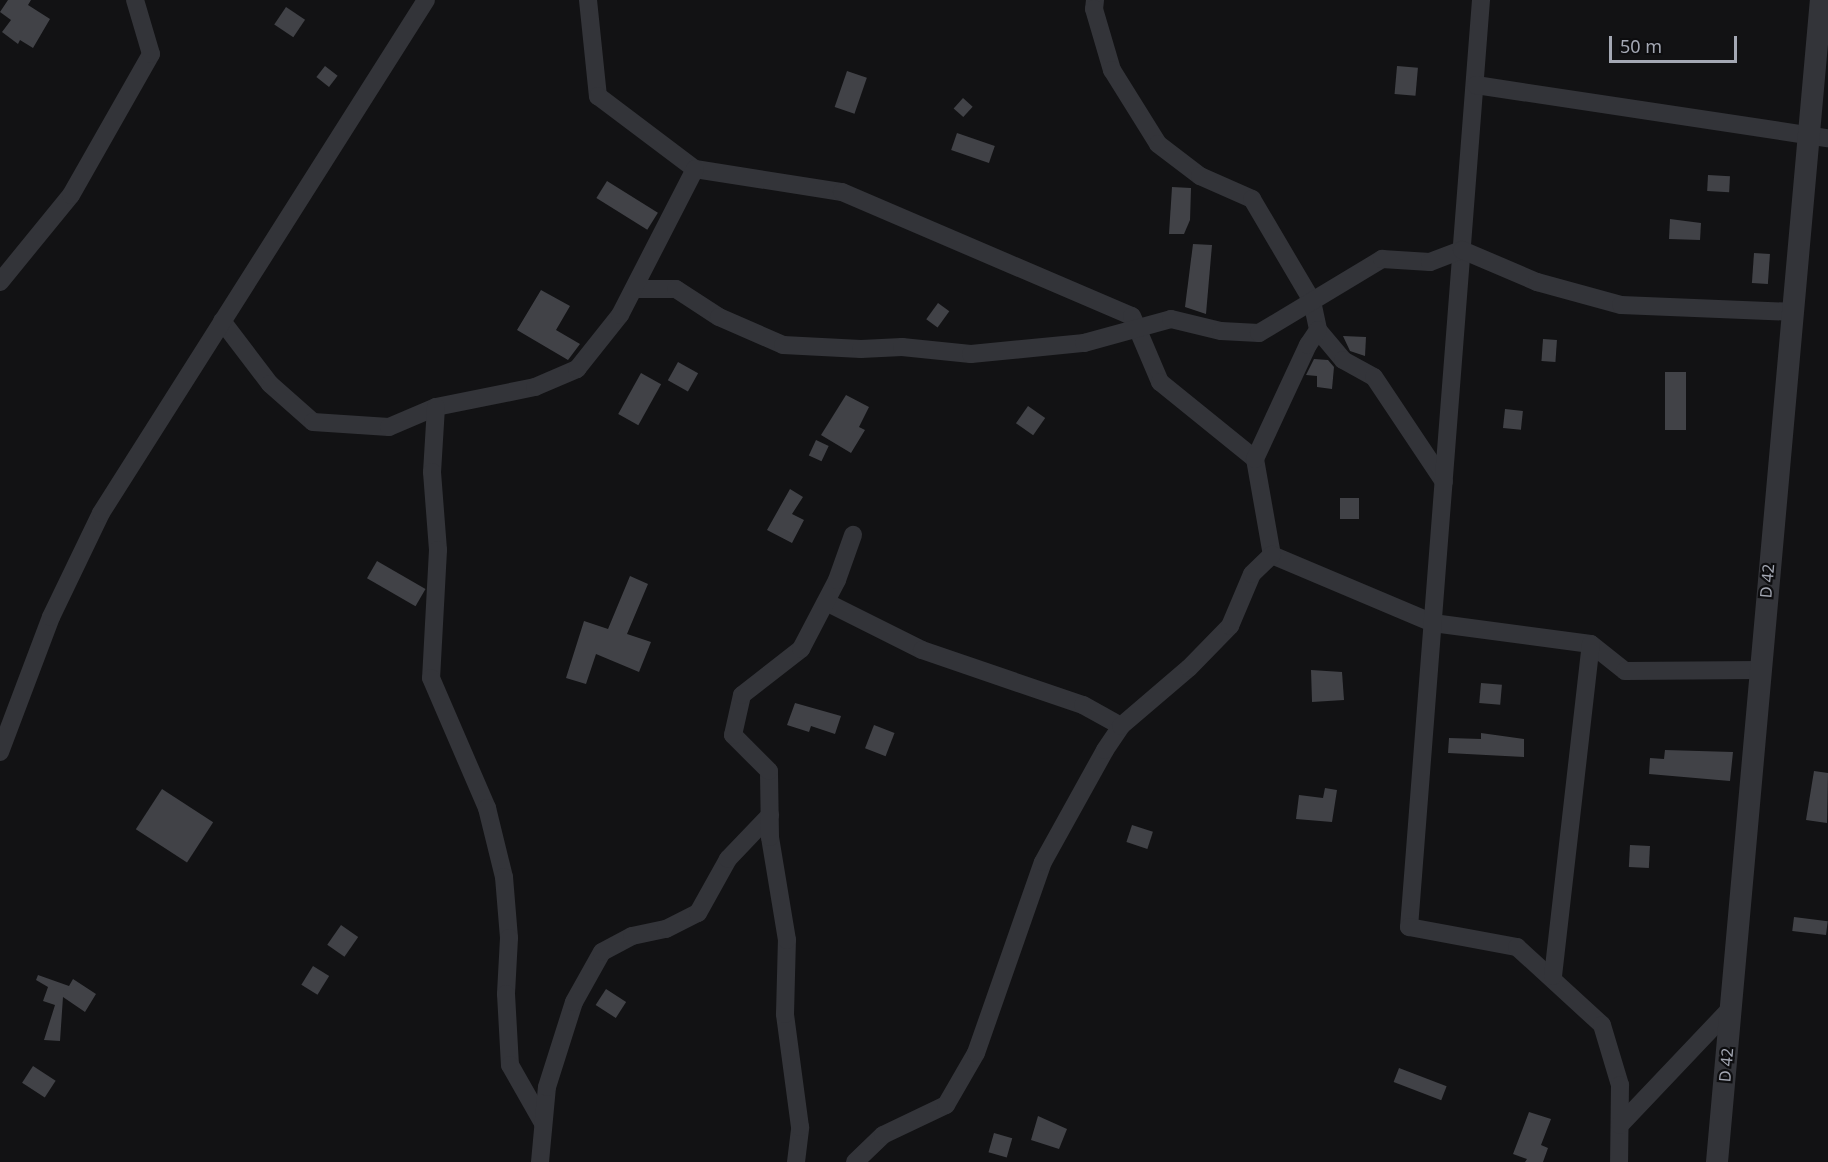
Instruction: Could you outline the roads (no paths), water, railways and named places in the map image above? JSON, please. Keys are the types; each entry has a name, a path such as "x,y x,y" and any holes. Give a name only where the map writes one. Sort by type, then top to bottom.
{"street":[{"path":"0,282 71,195 151,54 135,0"},
{"path":"0,752 51,617 101,513 426,0"},
{"path":"588,0 598,96 695,169 842,192 1132,316 1160,382 1255,459"},
{"path":"1095,0 1094,9 1112,70 1158,144 1200,176 1252,199 1312,301 1318,330 1343,360 1374,377 1444,482"},
{"path":"1481,0 1409,927 1518,947 1553,976 1602,1025 1620,1085 1619,1162"},
{"name":"D 42","path":"1717,1162 1792,312 1818,136 1821,0"},
{"path":"1476,85 1818,136"},
{"path":"222,321 270,384 313,422 389,427 436,407 535,387 577,369 620,315 695,169"},
{"path":"634,289 676,289 719,317 783,345 861,349 902,347 971,354 1084,343 1138,330 1171,319 1221,331 1259,333 1382,259 1430,262 1462,250 1537,282 1621,305 1792,312"},
{"path":"1272,555 1255,459 1308,345 1318,330"},
{"path":"436,407 432,472 438,550 431,678 487,808 505,887 510,1065 543,1123"},
{"path":"796,1162 800,1127 785,1014 786,940 770,815 769,771 733,735 742,695 801,649 826,602 853,535"},
{"path":"1272,555 1433,623 1591,644 1625,671 1759,670"},
{"path":"855,1162 884,1135 946,1105 976,1053 1043,862 1120,726 1190,668 1230,626 1252,574 1272,555"},
{"path":"826,602 922,650 1074,701 1120,726"},
{"path":"1553,976 1591,644"},
{"path":"540,1162 547,1087 574,1002 602,952 632,936 666,929 698,913 728,859 770,815"},
{"path":"1620,1125 1731,1008"}]}
